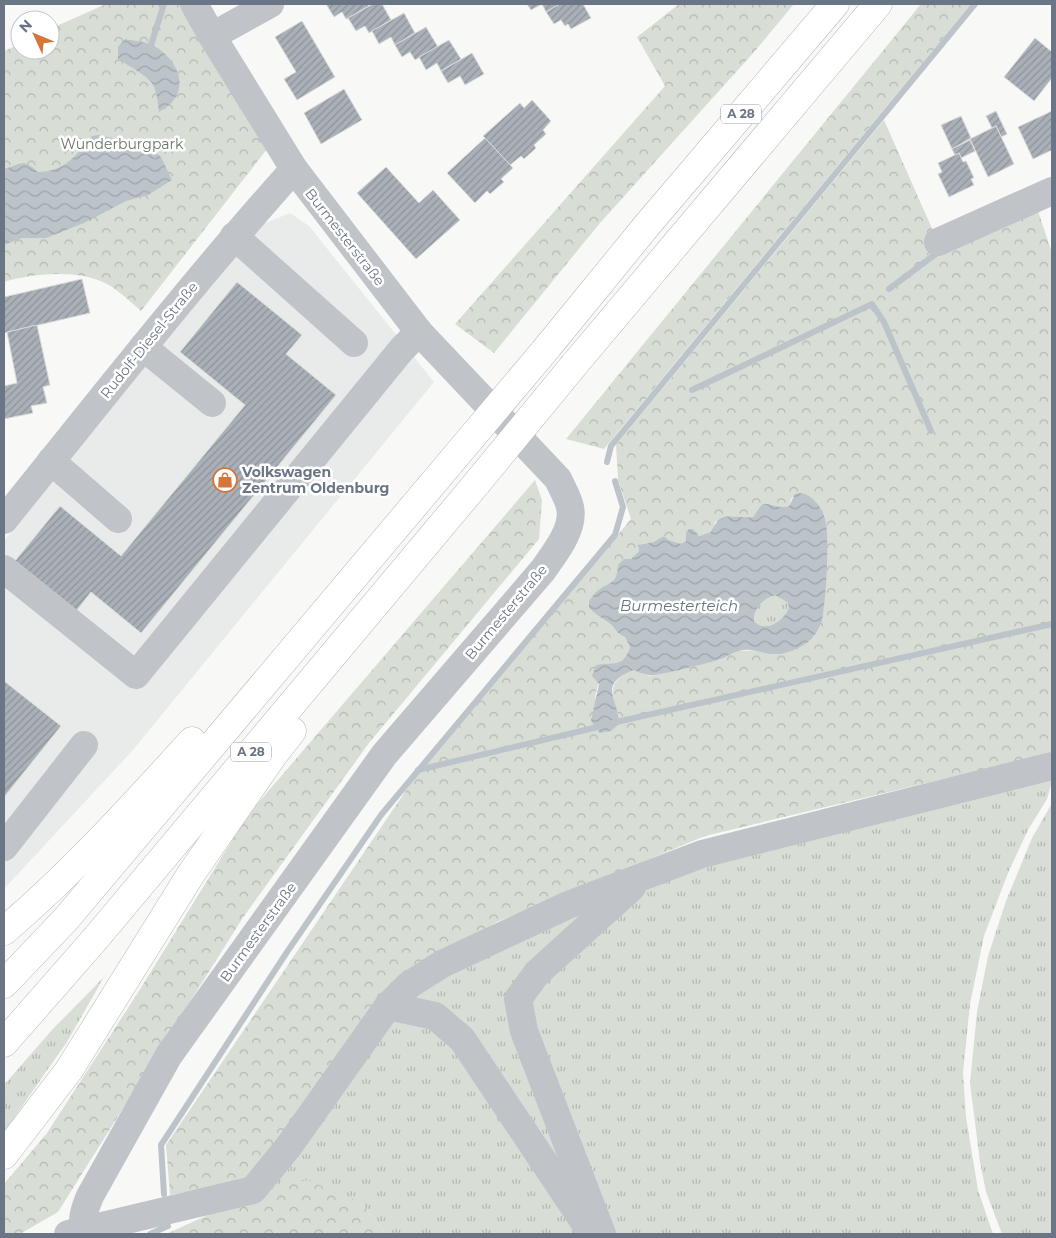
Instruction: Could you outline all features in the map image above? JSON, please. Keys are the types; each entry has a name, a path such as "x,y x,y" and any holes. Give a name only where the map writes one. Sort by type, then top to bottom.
{"highway":[{"name":"A 28","path":"4,984 66,919 546,349 654,216 835,4"},
{"name":"A 28","path":"4,1043 96,938 878,4"},
{"path":"4,1155 69,1070 191,874 274,754 386,616 407,566"},
{"path":"4,931 41,899 127,813 209,722 252,696"}],"street":[{"name":"Burmesterstraße","path":"79,1233 83,1212 90,1196 170,1055 384,755 518,600 564,541 571,509 558,479 419,332 294,170 194,4"},
{"path":"212,36 270,4"},
{"name":"Rudolf-Diesel-Straße","path":"6,514 234,236 294,170"},
{"path":"938,242 1052,191"},
{"path":"234,236 354,343"},
{"path":"4,569 136,675 402,348 419,332"},
{"path":"143,346 212,403"},
{"path":"51,461 118,519"},
{"path":"4,846 84,745"},
{"path":"79,1233 253,1190 289,1146 388,1006 409,985 442,964 568,906 702,854 1052,766"},
{"path":"602,1234 524,1031 518,999 537,973 647,874"},
{"path":"388,1006 436,1016 462,1039 592,1234"}],"shaded area":[{"path":"290,213 309,226 434,382 133,750 4,889 4,541 255,227"}],"green space":[{"name":"Wunderburgpark","path":"106,4 184,4 267,149 141,311 107,284 84,276 70,274 42,275 4,282 4,51 10,48 10,60 60,60 60,25"},
{"path":"679,4 794,4 755,51 600,223 494,353 455,324 665,86 637,37"},
{"path":"921,4 971,4 604,449 566,439"},
{"path":"884,120 938,242 1034,199 1052,253 1052,753 705,836 497,922 402,980 253,1178 170,1195 166,1145 411,783 631,519 618,480 616,445","holes":["792,497 824,515 826,521 826,572 823,613 819,628 813,637 797,648 776,654 759,650 739,651 718,660 649,676 634,670 619,678 613,688 614,701 619,717 595,697 603,664 608,665 621,662 630,647 625,637 589,608 589,601 614,581 618,573 639,551 638,545 653,542 664,536 681,544 686,541 687,536 695,533 699,536 712,532 715,522 733,516 742,518 753,517 764,504 782,507 789,506"]},
{"path":"535,480 542,500 539,539 369,743 242,919 58,1212 20,1234 4,1234 4,1184 47,1133 139,991 247,816"},
{"path":"775,595 787,601 789,607 787,612 774,624 769,626 759,625 754,621 757,608 763,601"},
{"path":"1052,763 1052,782 1047,799 1028,830 1008,873 984,936 970,1004 963,1073 966,1117 978,1190 993,1234 386,1234 361,1203 261,1191 414,991 503,945 703,858"},
{"path":"1052,803 1052,1234 1002,1234 986,1192 980,1162 970,1083 977,1012 988,956 1006,901 1032,838"},
{"path":"104,977 67,1042 4,1132 4,1085 51,1031"},
{"path":"308,1180 361,1203 386,1234 166,1234 261,1191"}],"water":[{"path":"125,39 152,45 162,51 176,68 179,87 176,96 170,105 159,112 157,98 151,82 143,74 118,59 118,47"},
{"path":"98,135 147,145 161,157 172,180 148,195 126,201 84,223 46,238 22,238 4,245 4,169 22,163 38,172 56,169 69,161 92,136"},
{"name":"Burmesterteich","path":"795,494 804,494 816,502 825,518 827,539 826,584 822,620 813,637 801,646 781,654 744,650 718,660 660,674 648,675 634,670 622,676 613,687 612,693 619,724 611,731 600,733 591,721 599,684 592,676 596,665 613,664 621,661 630,647 625,637 589,608 589,601 594,594 614,580 617,575 618,565 624,559 631,559 639,551 638,545 653,542 664,536 681,544 686,541 686,532 689,529 693,529 699,536 711,532 723,517 753,517 764,504 782,507 789,506","holes":["775,595 787,602 789,607 787,612 774,624 764,626 754,621 757,608 767,599"]}],"building":[{"path":"326,4 367,4 369,6 346,19 342,12 334,17"},
{"path":"373,4 382,4 391,20 369,33 365,26 356,31 348,18"},
{"path":"527,4 542,4 531,10"},
{"path":"542,4 560,4 546,12"},
{"path":"560,4 583,4 591,18 571,29 568,24 565,26 561,20 554,24 546,12"},
{"path":"404,13 415,33 395,45 391,37 379,44 372,31"},
{"path":"302,21 335,77 297,100 284,79 296,72 275,37"},
{"path":"426,27 438,47 415,60 410,52 402,57 395,45"},
{"path":"1035,38 1052,52 1052,78 1034,101 1004,77"},
{"path":"449,40 461,59 441,71 437,63 426,70 419,57"},
{"path":"472,53 484,74 465,85 460,76 448,83 441,71"},
{"path":"344,89 362,120 321,144 304,113"},
{"path":"532,100 551,121 543,130 546,134 534,145 536,148 524,159 521,156 510,165 483,136 520,103 524,108"},
{"path":"996,111 1007,134 1001,137 996,126 992,128 986,116"},
{"path":"1052,111 1052,150 1033,159 1018,127"},
{"path":"961,116 971,138 952,149 941,125"},
{"path":"996,126 1014,164 988,177 970,139"},
{"path":"485,138 513,168 501,179 504,182 490,194 487,191 475,203 447,173"},
{"path":"970,140 975,151 961,158 959,153 955,155 952,149"},
{"path":"959,153 963,162 966,161 974,178 971,179 974,185 949,197 938,174 942,172 938,163"},
{"path":"386,167 419,203 433,190 460,220 416,259 357,193"},
{"path":"82,279 90,313 4,333 4,297"},
{"name":"Volkswagen Zentrum Oldenburg","path":"237,282 302,335 286,354 336,395 141,633 91,592 76,611 15,561 60,506 121,556 245,405 180,352"},
{"path":"37,325 50,385 43,387 47,403 31,406 33,413 4,419 4,386 17,383 7,332"},
{"path":"4,681 61,726 4,797"}],"waterway":[{"path":"151,45 164,4"},
{"path":"607,462 611,446 975,4"},
{"path":"889,289 937,253"},
{"path":"692,390 872,304 884,322 931,431"},
{"path":"164,1194 161,1145 287,952 381,815 615,535 623,507 615,481"},
{"path":"612,723 1052,624"},
{"path":"418,770 602,726"},
{"path":"150,1234 168,1226"}],"place":[{"name":"Volkswagen Zentrum Oldenburg","path":"225,480"}]}
